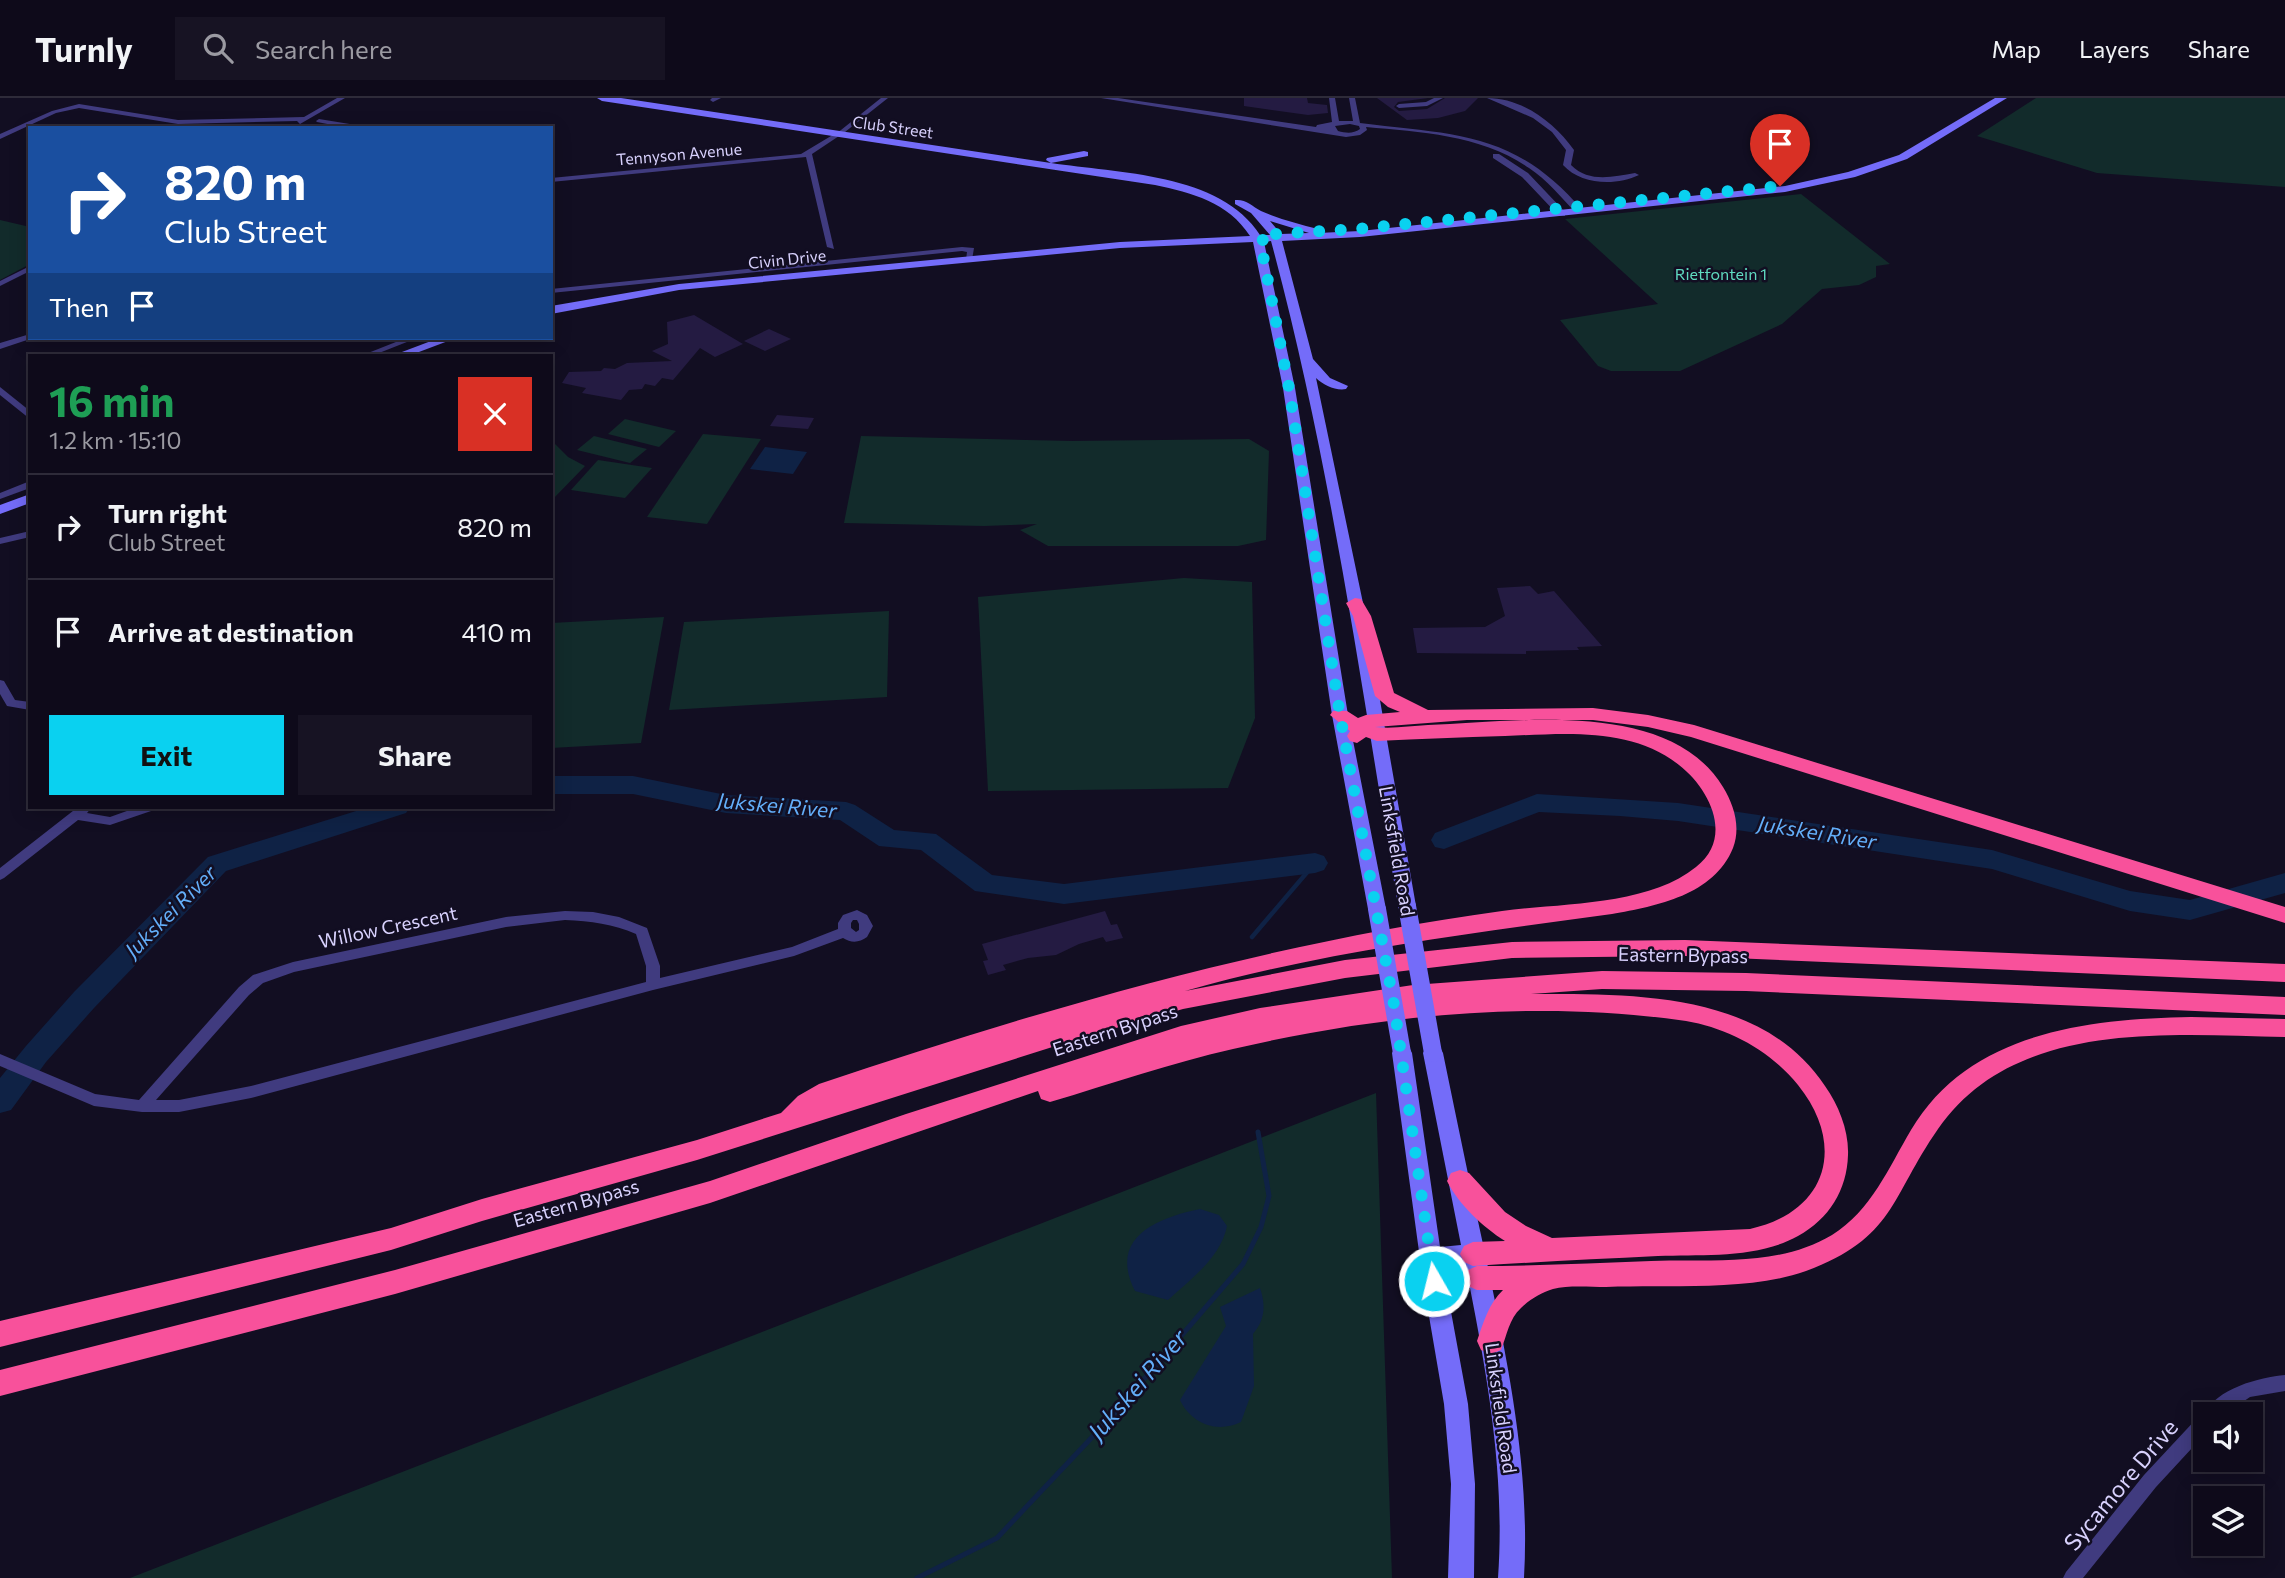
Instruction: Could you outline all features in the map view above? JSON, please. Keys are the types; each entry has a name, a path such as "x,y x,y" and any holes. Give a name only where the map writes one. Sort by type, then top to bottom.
{"highway":[{"path":"1355,603 1362,616 1385,696 1407,709 1427,715"},
{"path":"1367,729 1427,715 1567,713 1648,721 1694,732 2279,913"},
{"path":"788,1122 810,1098 828,1091 1078,1012 1259,963 1380,937 1611,905 1665,893 1686,885 1712,866 1721,855 1728,831 1721,800 1706,779 1682,757 1655,743 1614,731 1561,727 1367,729 1340,715"},
{"name":"Eastern Bypass","path":"0,1334 391,1240 788,1122 1084,1028 1183,1000 1334,971 1464,954 1582,948 1685,948 2285,973"},
{"name":"Eastern Bypass","path":"0,1383 395,1282 710,1192 961,1107 1209,1028 1360,1001 1504,985 1673,980 2285,1006"},
{"path":"961,1107 1010,1104 1189,1051 1268,1032 1446,1008 1552,1003 1688,1012 1727,1023 1755,1035 1791,1061 1822,1100 1832,1123 1838,1148 1836,1168 1831,1187 1822,1202 1807,1217 1791,1227 1750,1240 1552,1248 1475,1266"},
{"path":"1475,1266 1550,1278 1759,1269 1793,1263 1842,1243 1869,1219 1922,1132 1952,1094 1979,1073 2011,1054 2062,1037 2113,1029 2285,1028"},
{"path":"1460,1181 1495,1221 1524,1240 1552,1248"},
{"path":"1491,1341 1502,1308 1509,1299 1550,1278"}],"main road":[{"name":"Club Street","path":"602,98 1181,185"},
{"name":"Club Street","path":"636,98 833,134 1044,160 1181,185"},
{"path":"1276,237 1794,187 1851,175 1903,157 2002,98"},
{"path":"1044,160 1084,154"},
{"name":"Linksfield Road","path":"1181,185 1249,214 1276,237 1291,256 1306,359 1355,603 1367,729 1407,906 1509,1443 1514,1531 1511,1578"},
{"path":"1530,211 1539,208 1548,199"},
{"path":"1206,237 1235,228 1249,214 1320,234 1530,211 1560,211"},
{"name":"Linksfield Road","path":"1249,214 1260,243 1289,388 1340,715 1402,1053 1433,1269 1450,1360 1463,1484 1461,1578"},
{"path":"1291,256 1320,234"},
{"name":"Civin Drive","path":"553,310 679,287 1108,242 1206,237 1260,243"},
{"name":"Civin Drive","path":"1027,252 1230,241 1250,247 1276,237"},
{"path":"403,354 444,340"},
{"path":"1306,359 1326,381 1342,386"},
{"path":"0,510 28,499"},
{"path":"1367,729 1374,837 1370,868"},
{"path":"1433,1269 1475,1266"}],"street":[{"path":"293,126 342,98"},
{"path":"831,247 809,155 871,98"},
{"path":"833,134 885,98"},
{"path":"1093,98 1162,107"},
{"path":"1104,98 1301,127 1360,127 1433,132 1506,152 1540,173 1576,209"},
{"path":"1332,98 1335,127"},
{"path":"1352,98 1360,127"},
{"path":"1399,106 1427,104 1440,98"},
{"path":"1490,98 1531,111 1564,140 1570,150 1567,165 1580,176 1610,179 1635,176"},
{"path":"0,137 54,112 79,106 178,122 305,119"},
{"path":"1335,112 1355,112"},
{"path":"319,121 350,126"},
{"path":"1335,127 1346,135 1360,127 1420,135 1492,154 1525,175 1560,211"},
{"name":"Tennyson Avenue","path":"553,180 809,155"},
{"path":"553,291 962,249 971,250 969,258"},
{"path":"0,284 28,269"},
{"path":"0,346 28,337"},
{"path":"370,354 404,340"},
{"path":"0,390 28,414"},
{"path":"0,496 28,485"},
{"path":"0,541 28,534"},
{"path":"0,684 11,703 28,706"},
{"path":"0,875 81,811 110,821 144,809"},
{"name":"Willow Crescent","path":"142,1106 244,991 258,979 293,967 528,919 572,915 618,921 642,931 653,966 653,985"},
{"path":"4,1062 94,1100 142,1106 179,1106 251,1092 653,985 794,951 844,932"},
{"path":"2223,1402 2251,1388 2285,1383"},
{"name":"Sycamore Drive","path":"2072,1578 2150,1481 2193,1435"}],"green space":[{"path":"2036,98 2285,98 2285,187 2097,173 1977,136"},
{"name":"Rietfontein 1","path":"1801,194 1890,264 1876,266 1876,277 1859,285 1822,289 1782,324 1680,371 1611,371 1598,366 1560,320 1658,304 1565,219"},
{"path":"0,220 28,227 28,265 0,280"},
{"path":"625,419 676,431 659,447 608,434"},
{"path":"703,434 761,439 707,524 647,517"},
{"path":"594,436 647,449 630,463 577,450"},
{"path":"861,436 1071,441 1249,439 1269,451 1266,540 1238,546 1048,546 1020,530 1037,524 984,526 844,523"},
{"path":"553,442 568,457 585,466 553,499"},
{"path":"598,460 652,468 625,498 571,490"},
{"path":"1184,578 1252,582 1255,718 1228,788 988,791 978,597"},
{"path":"889,611 887,697 669,710 684,622"},
{"path":"664,617 641,743 553,748 553,623"},
{"path":"1376,1093 1392,1578 130,1578"}],"water":[{"path":"765,447 807,452 793,474 750,469"},
{"path":"1200,1209 1219,1215 1227,1226 1212,1258 1168,1300 1135,1291 1128,1273 1128,1257 1132,1244 1153,1225 1167,1218"},
{"path":"1260,1288 1263,1313 1253,1334 1254,1386 1241,1422 1222,1427 1205,1424 1191,1415 1180,1400 1226,1326 1220,1307"}],"building":[{"path":"1244,98 1307,98 1308,103 1327,105 1328,113 1308,115 1244,106"},
{"path":"1377,98 1428,98 1398,102 1394,107 1399,111 1427,109 1445,98 1478,98 1465,111 1438,118 1407,120"},
{"path":"694,315 743,344 715,357 700,348 673,380 662,378 655,386 645,384 642,389 629,390 621,400 582,393 586,388 562,383 569,372 615,369 627,363 672,361 652,351 668,344 667,322"},
{"path":"769,329 791,339 765,351 744,341"},
{"path":"777,415 814,418 808,429 770,426"},
{"path":"1530,586 1538,594 1554,591 1602,646 1577,647 1579,650 1526,651 1526,654 1417,653 1413,628 1485,627 1505,616 1497,588"},
{"path":"1105,911 1111,925 1117,924 1123,938 1106,942 1103,937 1056,955 1028,958 1003,965 1006,970 988,975 983,961 988,960 982,944"}],"waterway":[{"name":"Jukskei River","path":"553,785 633,785 726,804 846,811 888,839 927,841 985,884 1064,894 1315,863"},
{"name":"Jukskei River","path":"1444,840 1537,803 1620,807 1678,812 1992,860 2130,901 2190,910 2285,883"},
{"name":"Jukskei River","path":"0,1101 36,1054 84,1000 217,864 391,809"},
{"path":"1252,937 1315,863"},
{"name":"Jukskei River","path":"917,1578 997,1538 1113,1415 1243,1264 1261,1227 1269,1196 1258,1132"}],"route":[{"path":"1434,1281 1394,1005 1340,715 1289,388 1260,240 1277,240 1275,234 1357,229 1780,186"}]}
